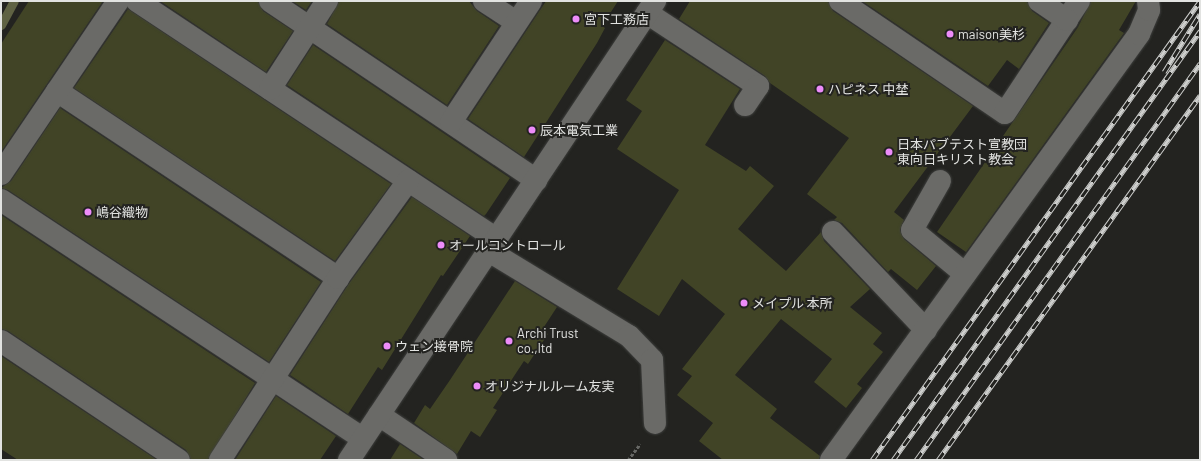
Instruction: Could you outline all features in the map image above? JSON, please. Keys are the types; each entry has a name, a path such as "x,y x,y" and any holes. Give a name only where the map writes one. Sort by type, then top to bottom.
{"street":[{"path":"1,174 118,1"},
{"path":"137,1 408,181 493,245 629,336 652,360 655,423"},
{"path":"270,1 536,180"},
{"path":"270,89 327,1"},
{"path":"484,1 516,22"},
{"path":"451,122 531,1"},
{"path":"840,1 1005,113 1079,1"},
{"path":"1039,1 1067,20"},
{"path":"831,460 1139,34 1149,10 1148,1"},
{"path":"349,460 362,438 493,245 651,7 758,86 745,105"},
{"path":"58,91 338,278"},
{"path":"220,460 338,278 408,181"},
{"path":"940,181 912,230 965,274"},
{"path":"1,200 362,438"},
{"path":"833,232 926,330"},
{"path":"1,341 179,460"},
{"path":"379,415 446,460"}],"building":[{"path":"29,1 103,1 1,152 1,44"},
{"path":"160,1 258,1 263,11 293,31 266,72"},
{"path":"292,1 312,1 306,10"},
{"path":"339,1 469,1 477,11 499,26 447,105 327,24"},
{"path":"546,1 618,1 602,26 605,28 597,43 524,157 468,119"},
{"path":"690,1 828,1 833,11 973,106 894,212 904,220 900,230 904,239 936,266 917,290 891,269 888,272 842,223 834,220 837,217 807,194 849,138 770,83 765,76 679,19"},
{"path":"862,1 1027,1 1032,11 1049,23 1019,69 1007,60 988,86"},
{"path":"1091,1 1136,1 1119,30 1124,33 966,252 937,232 1078,27"},
{"path":"128,9 391,184 335,261 74,88"},
{"path":"665,40 740,89 705,145 746,171 750,166 774,186 738,229 786,271 821,232 824,241 870,289 850,307 882,333 873,344 883,352 857,384 862,388 846,408 814,382 832,359 781,319 735,375 777,409 770,418 820,456 819,460 723,460 699,441 713,423 677,395 692,376 682,369 725,314 682,279 659,316 617,289 679,190 617,149 642,111 626,100"},
{"path":"313,45 510,178 486,214 484,216 287,85"},
{"path":"60,108 321,282 269,362 8,190 1,188 11,181"},
{"path":"412,197 470,236 443,276 441,275 382,370 378,367 348,414 290,375 348,285"},
{"path":"1,215 255,383 208,460 191,460 186,450 8,331 1,329"},
{"path":"515,281 557,307 542,330 548,334 528,364 524,361 493,408 497,410 480,437 471,431 457,454 414,423 425,405 430,409"},
{"path":"1,356 157,460 18,460 1,449"},
{"path":"276,396 336,436 320,460 235,460"},
{"path":"400,444 424,460 390,460"}],"waterway":[{"path":"1,25 14,1"}],"railway":[{"path":"872,460 1200,1"},
{"path":"1164,72 1200,14"},
{"path":"893,460 1200,31"},
{"path":"916,460 1200,63"},
{"path":"938,460 1200,95"}],"place":[{"name":"宮下工務店","path":"576,19"},
{"name":"maison美杉","path":"950,34"},
{"name":"ハピネス 中埜","path":"820,89"},
{"name":"辰本電気工業","path":"532,130"},
{"name":"日本パブテスト宣教団 東向日キリスト教会","path":"889,152"},
{"name":"嶋谷織物","path":"88,212"},
{"name":"オールコントロール","path":"441,245"},
{"name":"メイプル 本所","path":"744,303"},
{"name":"Archi Trust co.,ltd","path":"509,341"},
{"name":"ウェン接骨院","path":"387,346"},
{"name":"オリジナルルーム友実","path":"477,386"}]}
